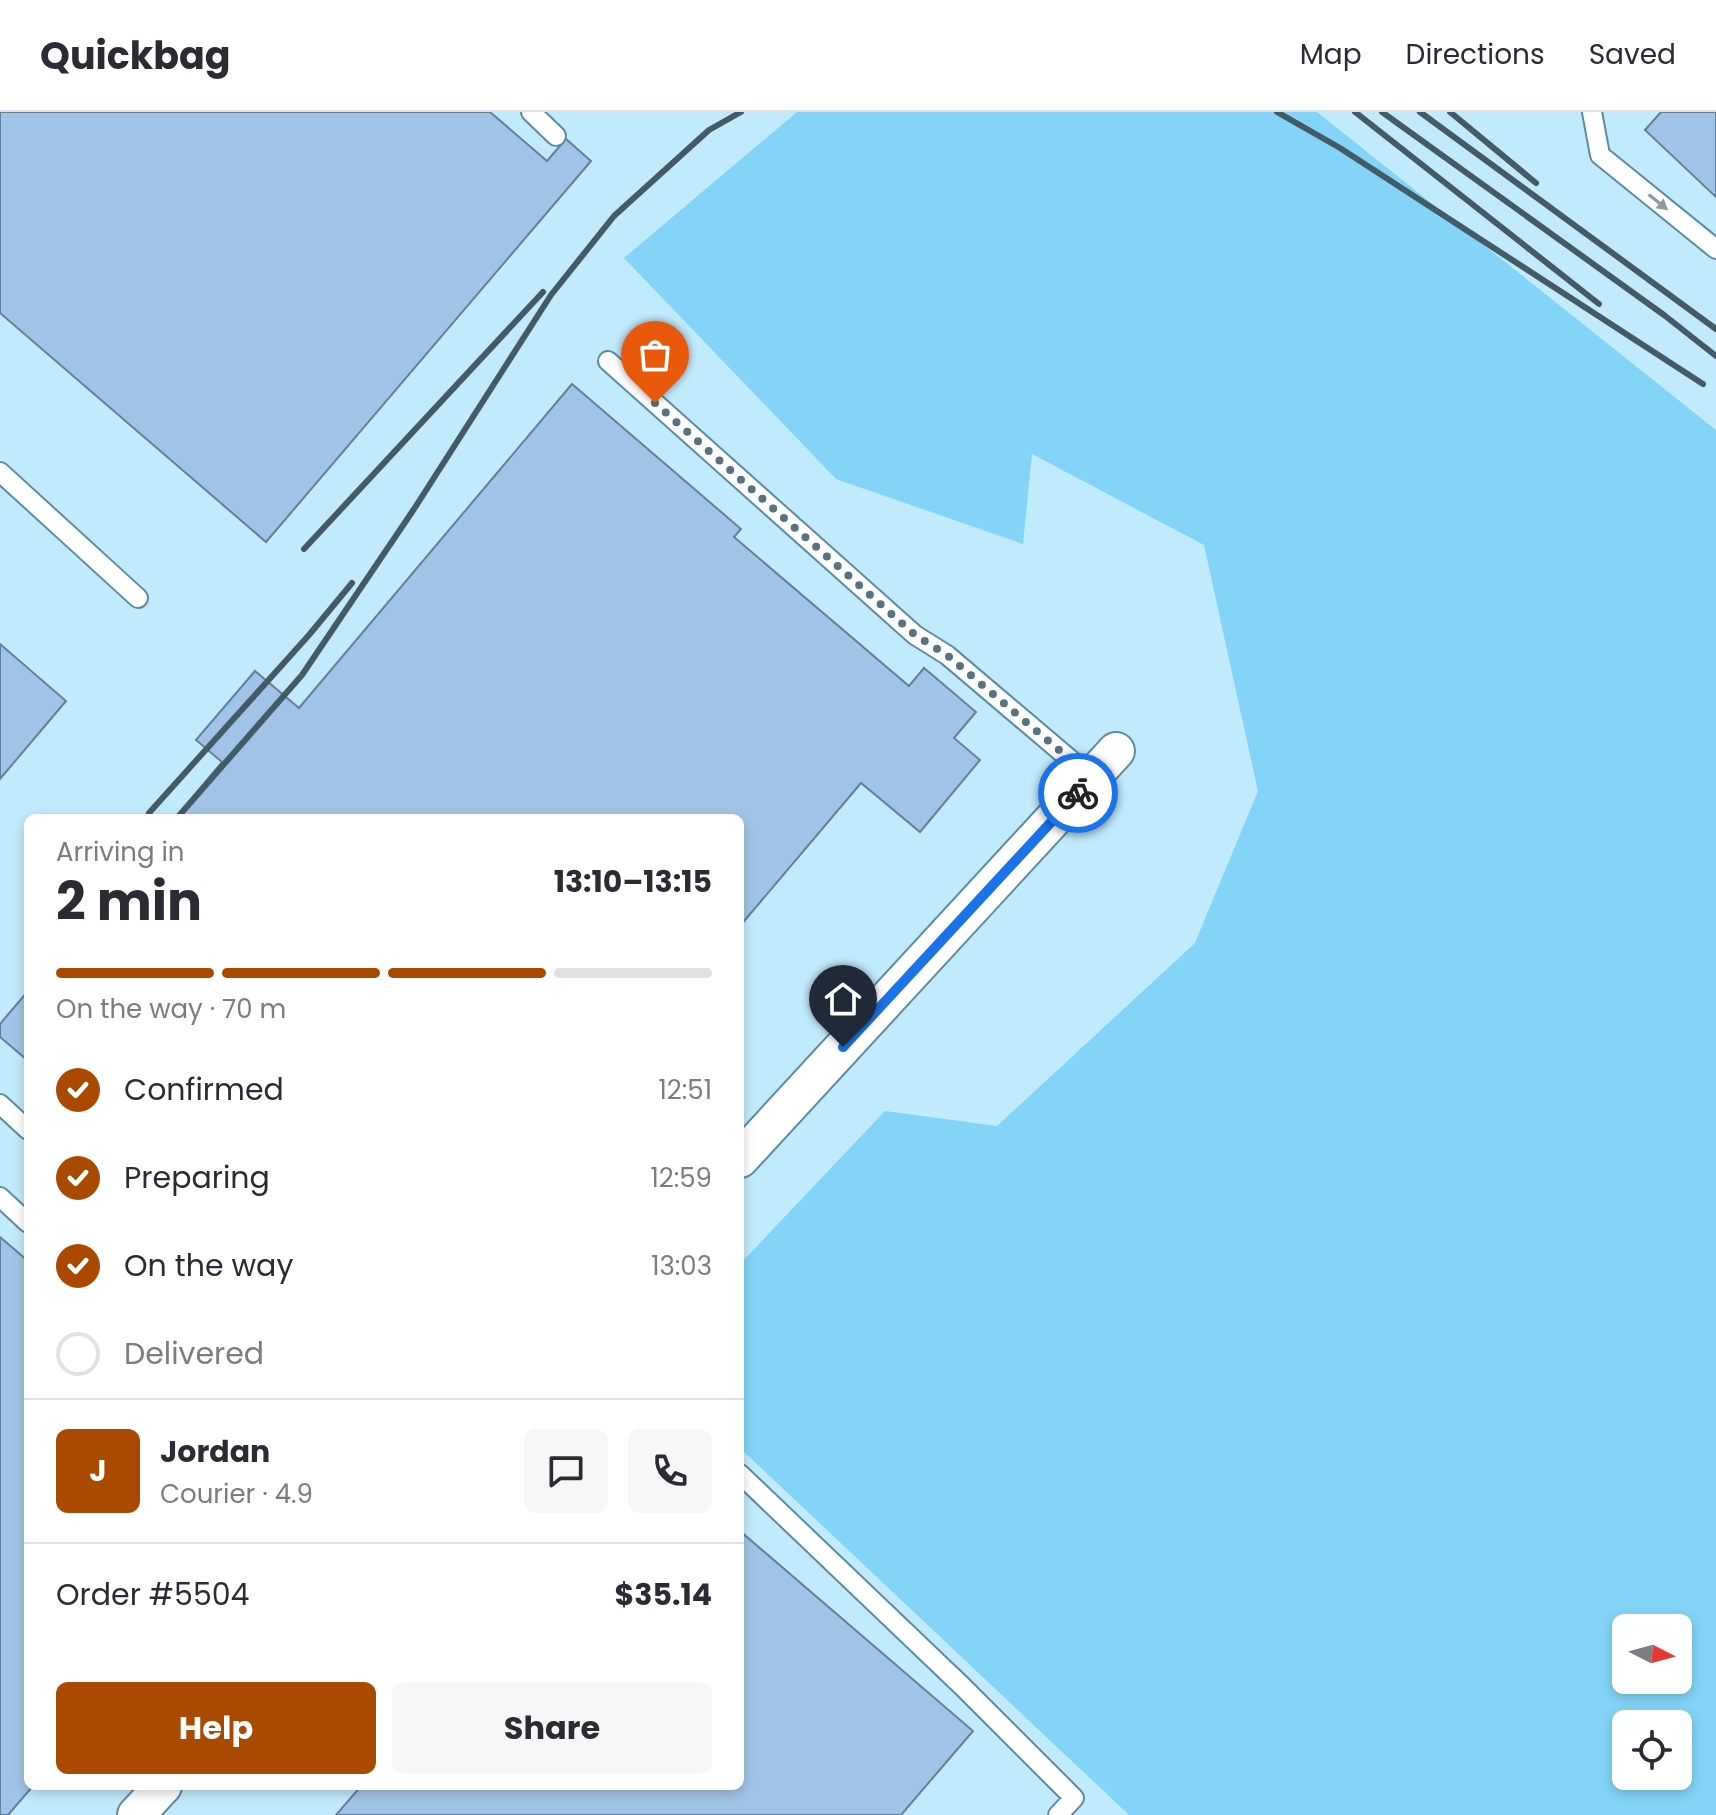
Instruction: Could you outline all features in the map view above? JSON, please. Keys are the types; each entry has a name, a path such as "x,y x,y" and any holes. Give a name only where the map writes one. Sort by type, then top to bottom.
{"street":[{"path":"744,1155 1116,751"},
{"path":"136,1815 159,1790"}],"lane":[{"path":"531,112 556,136"},
{"path":"1592,112 1600,155 1716,249"},
{"path":"608,361 915,635 947,655 1092,778"},
{"path":"0,472 138,598"},
{"path":"0,1104 24,1126"},
{"path":"0,1197 24,1219"},
{"path":"744,1478 1074,1798 1058,1815"}],"shaded area":[{"path":"797,112 1317,112 1716,430 1716,1815 1129,1815 744,1452 744,1260 885,1111 997,1126 1195,943 1258,791 1204,545 1032,454 1023,544 836,479 624,258"}],"building":[{"path":"0,112 490,112 547,161 566,139 591,161 266,542 0,313"},
{"path":"1661,112 1716,112 1716,197 1645,130"},
{"path":"572,384 741,529 734,537 909,686 924,668 976,712 954,738 980,760 920,832 861,783 744,921 744,814 178,814 222,762 196,740 255,671 299,708"},
{"path":"0,644 66,701 0,779"},
{"path":"24,996 24,1057 0,1037 0,1024"},
{"path":"0,1237 24,1258 24,1790 30,1790 8,1815 0,1815"},
{"path":"744,1534 973,1731 901,1815 336,1815 358,1790 744,1790"}],"railway":[{"path":"180,814 302,675 414,509 551,295 614,216 709,130 741,112"},
{"path":"1277,112 1340,148 1703,384"},
{"path":"1355,112 1599,304"},
{"path":"1382,112 1664,315 1716,356"},
{"path":"1420,112 1716,329"},
{"path":"1450,112 1536,183"},
{"path":"304,549 543,292"},
{"path":"149,813 352,583"}],"way so far":[{"path":"655,403 915,635 947,655 1092,778 1078,793"}],"route":[{"path":"843,1047 1078,793"}]}
